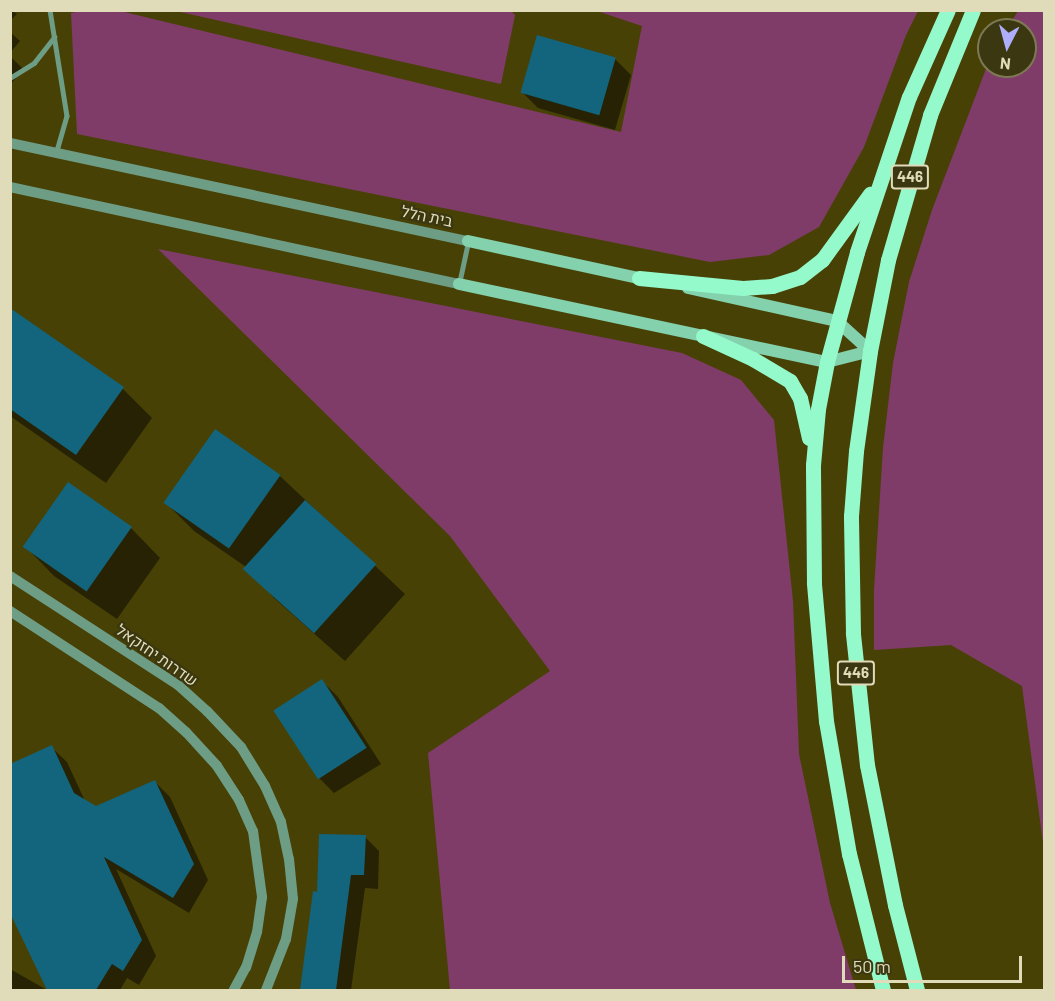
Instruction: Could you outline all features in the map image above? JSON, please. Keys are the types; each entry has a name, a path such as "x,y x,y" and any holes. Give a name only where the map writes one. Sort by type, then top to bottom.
{"main road":[{"name":"446","path":"883,990 849,854 826,721 814,583 813,465 818,409 837,321 881,177 909,97 948,10"},
{"name":"446","path":"917,990 895,905 869,776 853,633 851,516 856,452 870,351 906,192 930,115 974,10"},
{"path":"639,278 743,288 772,286 801,277 822,260 840,238 881,177"},
{"name":"בית הלל","path":"468,241 837,321"},
{"path":"459,284 827,362 870,351"},
{"path":"837,321 870,351"},
{"path":"703,336 779,372 795,387 806,415 813,465"}],"street":[{"name":"בית הלל","path":"10,143 468,241"},
{"path":"10,187 459,284"},
{"name":"שדרות יחזקאל","path":"10,576 178,685 207,711 241,747 281,822 289,859 292,898 286,939 266,990"},
{"path":"10,611 159,708 217,766 239,800 253,831 262,897 257,932 236,990"}],"lane":[{"path":"50,10 67,116 57,153"},
{"path":"10,78 34,63 54,37"},
{"path":"459,284 468,241"}],"shaded area":[{"path":"510,10 515,15 501,84 176,11"},
{"path":"120,11 621,132 642,26 597,11 918,11 906,35 864,147 819,227 769,255 710,262 77,134 71,13"},
{"path":"1018,11 1044,11 1044,850 1022,686 951,645 874,650 874,590 883,448 893,363 909,282 932,210 982,78 1037,78 1037,18 1014,18"},
{"path":"158,249 682,353 741,380 774,420 793,601 799,754 830,903 856,990 450,990 428,753 550,671 450,536"}],"building":[{"path":"537,35 616,58 599,115 520,93"},
{"path":"10,308 124,387 76,455 10,409"},
{"path":"215,429 281,475 229,549 163,503"},
{"path":"68,482 132,527 87,591 23,547"},
{"path":"305,500 376,564 314,633 243,569"},
{"path":"322,679 367,748 318,779 273,711"},
{"path":"52,745 74,793 96,806 155,780 194,864 173,898 104,857 142,940 123,971 112,964 96,990 47,990 10,913 10,764"},
{"path":"319,834 366,835 364,875 351,875 336,990 300,990 313,891 317,892"}]}
